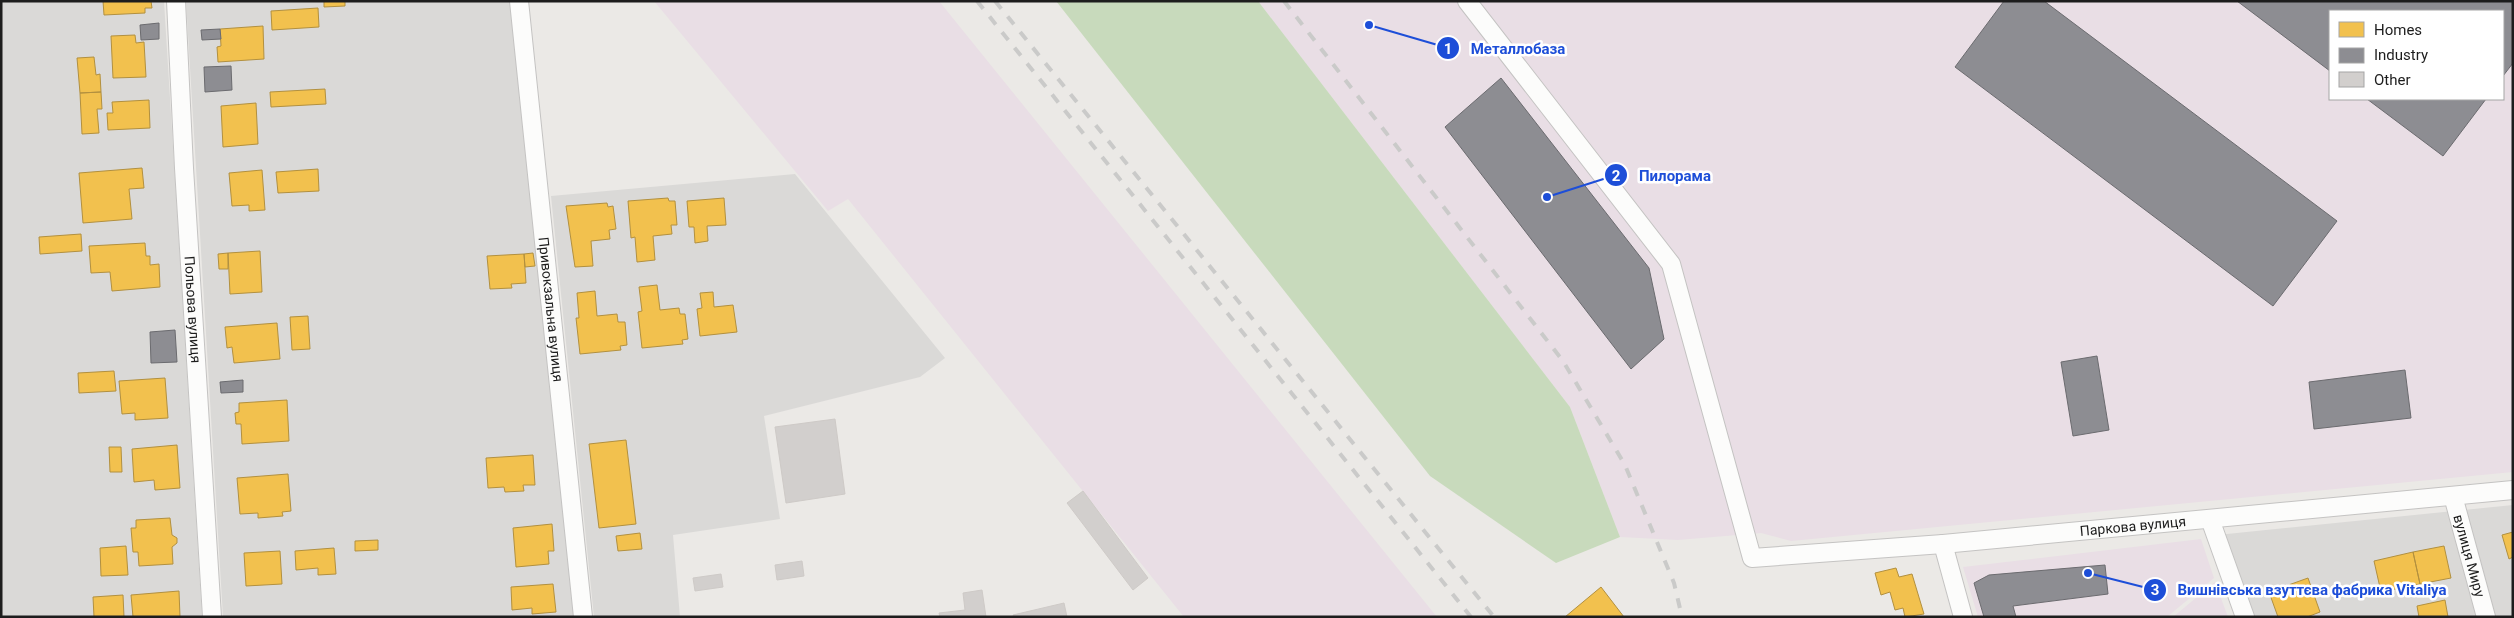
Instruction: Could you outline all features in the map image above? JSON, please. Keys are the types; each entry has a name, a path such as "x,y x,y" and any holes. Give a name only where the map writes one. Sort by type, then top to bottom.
{"street":[{"name":"Польова вулиця","path":"176,1 184,168 212,617"},
{"name":"Привокзальна вулиця","path":"519,1 583,617"},
{"name":"Паркова вулиця","path":"1467,1 1671,264 1752,558 1944,544 2513,490"},
{"name":"вулиця Миру","path":"2453,496 2486,617"},
{"path":"2210,519 2245,617"},
{"path":"1944,544 1963,617"}],"shaded area":[{"path":"1,1 164,1 202,617 1,617"},
{"path":"186,1 512,1 577,617 223,617"},
{"path":"654,1 939,1 1437,617 1184,617 848,199 828,211"},
{"path":"1258,1 2513,1 2513,472 1791,541 1761,533 1678,540 1620,537 1570,407"},
{"path":"795,174 945,358 920,377 764,416 780,519 673,535 680,617 594,617 551,196"},
{"path":"2513,505 2513,617 2249,617 2217,535"},
{"path":"2201,539 2214,578 2167,617 1978,617 1963,567"},
{"path":"2215,582 2228,617 2173,617"}],"green space":[{"path":"1056,1 1258,1 1570,407 1620,537 1556,563 1430,476"}],"building: Homes":[{"path":"103,1 151,1 152,8 145,8 145,13 104,15"},
{"path":"324,1 345,1 345,6 324,7"},
{"path":"318,8 319,27 272,30 271,11"},
{"path":"263,26 264,59 218,62 217,47 221,46 220,29"},
{"path":"135,35 136,43 144,42 146,77 113,78 111,36"},
{"path":"94,57 96,75 100,74 101,92 80,93 77,58"},
{"path":"325,89 326,104 271,107 270,92"},
{"path":"101,92 102,109 97,109 99,133 82,134 80,93"},
{"path":"149,100 150,128 108,130 107,113 113,113 112,102"},
{"path":"256,103 258,144 223,147 221,106"},
{"path":"142,168 144,188 129,189 132,219 83,223 79,173"},
{"path":"318,169 319,191 278,193 276,172"},
{"path":"262,170 265,210 249,211 249,205 232,206 229,173"},
{"path":"668,198 669,201 675,201 677,225 671,225 672,234 653,236 655,260 637,262 635,237 631,238 628,201"},
{"path":"724,198 726,225 707,226 708,241 695,243 694,227 689,227 687,201"},
{"path":"607,203 608,207 613,206 616,229 609,230 610,239 591,241 593,266 575,267 566,206"},
{"path":"81,234 82,251 40,254 39,237"},
{"path":"145,243 146,256 150,256 150,265 159,264 160,287 112,291 110,272 91,273 89,246"},
{"path":"260,251 262,292 230,294 228,253"},
{"path":"228,253 228,269 219,269 218,254"},
{"path":"533,253 535,266 525,267 524,254"},
{"path":"524,254 526,283 511,284 512,288 490,289 487,256"},
{"path":"657,285 660,310 679,308 680,314 685,314 688,339 682,340 683,344 642,348 638,312 642,311 639,287"},
{"path":"595,291 597,316 617,314 618,322 625,322 627,345 620,346 621,350 580,354 576,318 579,318 577,293"},
{"path":"713,292 714,307 733,305 737,332 700,336 697,309 702,308 700,293"},
{"path":"308,316 310,349 292,350 290,317"},
{"path":"277,323 280,359 234,363 232,347 227,348 225,327"},
{"path":"114,371 116,391 79,393 78,373"},
{"path":"165,378 168,418 135,420 135,413 122,414 119,381"},
{"path":"287,400 289,441 242,444 241,424 236,424 235,413 239,412 239,403"},
{"path":"626,440 636,524 599,528 589,444"},
{"path":"177,445 180,488 155,490 154,480 134,482 132,449"},
{"path":"109,447 121,447 122,472 110,472"},
{"path":"533,455 535,485 523,485 524,491 505,492 504,487 488,488 486,458"},
{"path":"288,474 291,511 282,512 283,516 258,518 258,513 240,514 237,478"},
{"path":"170,518 172,535 177,538 177,543 172,547 173,564 139,566 138,552 133,552 131,528 136,528 136,520"},
{"path":"552,524 554,551 548,551 549,564 516,567 513,528"},
{"path":"2513,532 2513,557 2509,559 2502,535"},
{"path":"640,533 642,549 618,551 616,536"},
{"path":"378,540 378,550 355,551 355,541"},
{"path":"126,546 128,575 101,576 100,548"},
{"path":"2444,546 2451,578 2420,584 2413,552"},
{"path":"334,548 336,574 318,575 318,568 296,570 295,551"},
{"path":"280,551 282,584 246,586 244,553"},
{"path":"2413,552 2420,584 2381,592 2374,561"},
{"path":"1896,568 1899,577 1912,574 1924,614 1905,617 1903,608 1895,610 1890,592 1881,595 1875,573"},
{"path":"2308,578 2320,612 2307,617 2278,617 2269,592"},
{"path":"553,584 556,612 532,614 532,608 512,610 511,587"},
{"path":"1601,587 1624,617 1565,617"},
{"path":"179,591 180,617 133,617 131,595"},
{"path":"123,595 124,617 94,617 93,597"},
{"path":"2445,600 2448,617 2419,617 2417,606"}],"building: Industry":[{"path":"2004,1 2044,1 2337,221 2273,306 1955,67"},
{"path":"2237,1 2513,1 2513,63 2504,75 2504,10 2329,10 2329,70"},
{"path":"159,23 159,39 141,40 140,25"},
{"path":"220,29 221,39 202,40 201,30"},
{"path":"231,66 232,90 205,92 204,67"},
{"path":"1501,78 1649,268 1664,339 1631,369 1445,127"},
{"path":"2368,100 2485,100 2443,156"},
{"path":"175,330 177,362 151,363 150,332"},
{"path":"2097,356 2109,430 2073,436 2061,362"},
{"path":"2405,370 2411,418 2314,429 2309,382"},
{"path":"243,380 243,392 221,393 220,382"},
{"path":"2105,565 2108,594 2013,606 2016,617 1984,617 1974,583 1989,575"}],"building: Other":[{"path":"835,419 845,494 786,503 775,427"},
{"path":"1083,491 1148,578 1133,590 1067,503"},
{"path":"802,561 804,576 777,580 775,565"},
{"path":"721,574 723,587 695,591 693,578"},
{"path":"982,590 986,617 940,617 939,613 965,610 963,593"},
{"path":"1064,603 1067,617 1014,617 1013,615"}],"railway":[{"path":"977,1 1471,617"},
{"path":"995,1 1494,617"},
{"path":"1284,1 1563,361 1625,465 1674,583 1682,617"}],"place":[{"name":"Металлобаза","path":"1369,25"},
{"name":"Пилорама","path":"1547,197"},
{"name":"Вишнівська взуттєва фабрика Vitaliya","path":"2088,573"}]}
